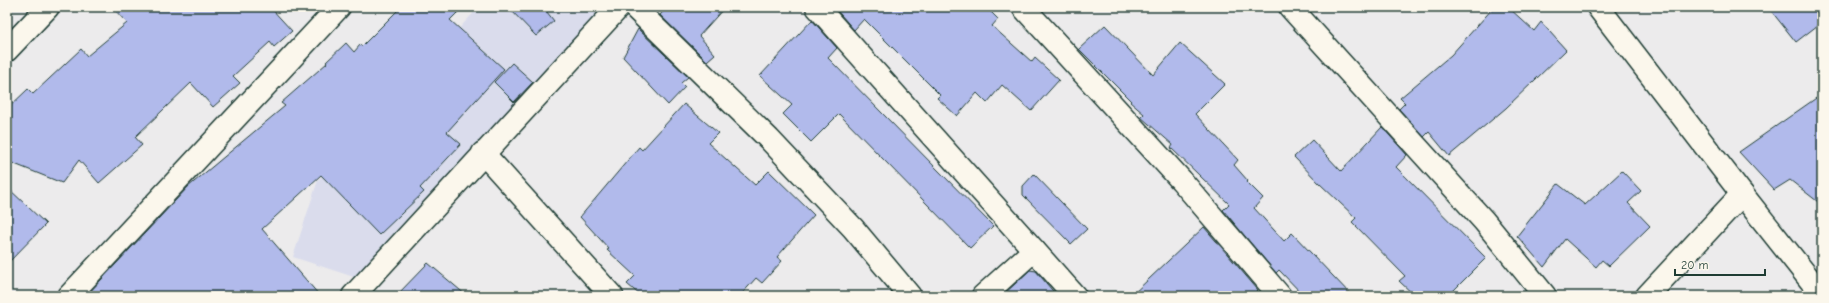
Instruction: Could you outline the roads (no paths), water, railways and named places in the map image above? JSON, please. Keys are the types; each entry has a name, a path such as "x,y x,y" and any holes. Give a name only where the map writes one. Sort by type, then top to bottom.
{"street":[{"path":"7,50 48,7"},
{"path":"70,296 339,7"},
{"path":"353,296 619,7"},
{"path":"634,7 775,145 853,228 910,296"},
{"path":"817,7 1075,296"},
{"path":"1023,7 1181,180 1280,296"},
{"path":"1290,7 1484,221 1545,296"},
{"path":"1598,7 1742,194 1822,294"},
{"path":"483,153 612,296"},
{"path":"1654,294 1742,194"},
{"path":"983,296 1034,250"}]}
